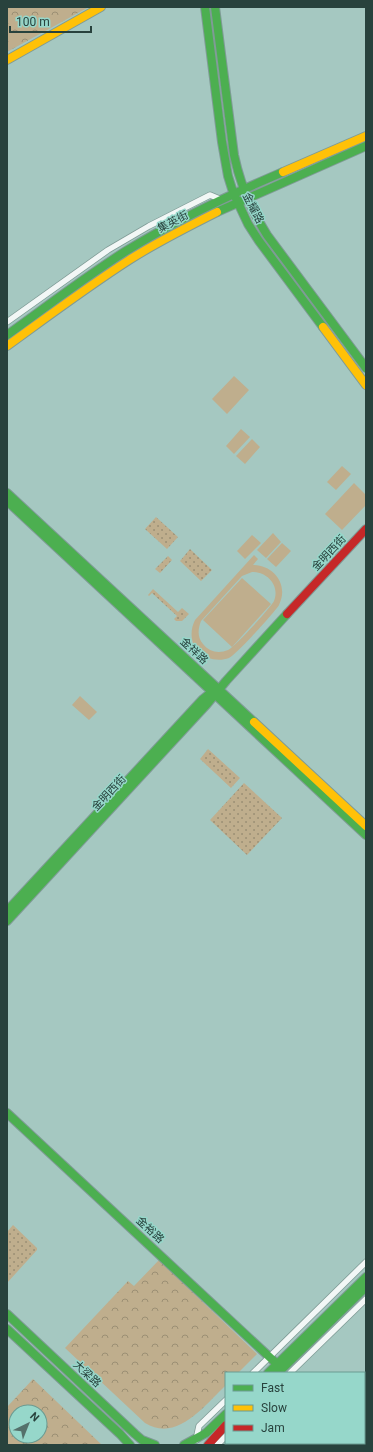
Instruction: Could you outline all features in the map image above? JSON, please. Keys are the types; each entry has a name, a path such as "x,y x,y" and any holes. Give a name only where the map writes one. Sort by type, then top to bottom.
{"street":[{"path":"7,60 101,7"},
{"name":"金耀路","path":"204,7 224,157 237,204 259,241 366,385"},
{"name":"金耀路","path":"215,7 234,155 246,199 254,216 267,235 366,368"},
{"name":"集英街","path":"7,335 118,256 165,228 223,200 366,136"},
{"name":"集英街","path":"7,346 123,264 170,236 246,199 366,146"},
{"path":"7,322 108,250 149,226 210,195 223,200"},
{"name":"金祥路","path":"7,493 366,835"},
{"name":"金祥路","path":"7,501 366,826"},
{"name":"金明西街","path":"7,920 366,529"},
{"name":"金明西街","path":"7,911 203,699 216,691"},
{"name":"金裕路","path":"7,1113 277,1364"},
{"path":"255,1372 366,1262"},
{"path":"269,1372 366,1277"},
{"path":"279,1372 366,1287"},
{"path":"291,1372 366,1298"},
{"name":"大梁路","path":"7,1314 135,1434 142,1440 155,1445"},
{"name":"大梁路","path":"7,1329 130,1445"},
{"path":"196,1440 200,1426 225,1401"},
{"path":"184,1445 196,1440 206,1433 225,1415"},
{"path":"208,1445 225,1426"},
{"path":"216,1445 225,1437"}],"green space":[{"path":"7,7 89,7 7,52"},
{"path":"234,376 249,390 227,414 212,399"},
{"path":"241,429 250,437 234,454 226,446"},
{"path":"252,439 260,447 245,464 236,456"},
{"path":"342,466 351,474 336,490 327,482"},
{"path":"354,483 366,495 366,505 342,530 325,514"},
{"path":"156,517 178,537 167,549 145,529"},
{"path":"273,533 281,542 266,558 257,550"},
{"path":"252,535 261,543 245,559 237,551"},
{"path":"282,543 291,551 276,567 267,559"},
{"path":"190,549 212,570 201,581 180,561"},
{"path":"254,555 258,559 253,565 267,568 273,572 281,584 282,598 279,605 271,616 239,650 229,658 221,660 212,659 198,651 192,640 192,628 195,620","holes":["252,572 268,577 274,585 274,601 232,648 221,652 214,652 205,647 199,636 201,621 242,576"]},
{"path":"168,556 172,560 160,573 155,569"},
{"path":"242,578 271,604 232,647 203,620"},
{"path":"153,589 178,612 182,608 189,614 182,621 176,621 174,619 177,616 152,593 149,596 148,595"},
{"path":"80,696 97,712 89,720 72,705"},
{"path":"208,749 240,778 231,788 200,759"},
{"path":"244,783 282,818 247,855 210,820"},
{"path":"13,1225 37,1248 37,1250 7,1283 7,1232"},
{"path":"159,1260 257,1354 239,1372 225,1372 225,1386 200,1411 179,1425 168,1428 157,1428 145,1423 65,1348 128,1281 134,1286"},
{"path":"33,1379 102,1445 7,1445 8,1406 8,1444 48,1444 48,1404 10,1404"},
{"path":"365,1434 366,1435 366,1445 234,1445 365,1444"}],"traffic: fast":[{"path":"205,7 222,142 228,176 233,192 248,224 259,241 323,327"},
{"path":"215,7 234,155 239,176 247,196 267,235 366,368"},
{"path":"217,212 366,146"},
{"path":"7,335 126,251 203,208 283,172"},
{"path":"7,493 254,722"},
{"path":"7,501 366,835"},
{"path":"7,921 207,704 287,614"},
{"path":"7,911 203,699 214,690"},
{"path":"7,1113 277,1364"},
{"path":"269,1372 366,1277"},
{"path":"279,1372 366,1287"},
{"path":"7,1314 135,1434 142,1440 155,1445"},
{"path":"7,1329 130,1445"},
{"path":"184,1445 206,1433 225,1415"}],"traffic: slow":[{"path":"7,60 101,7"},
{"path":"283,172 366,136"},
{"path":"7,346 82,291 129,260 161,241 217,212"},
{"path":"323,327 366,385"},
{"path":"254,722 366,826"}],"traffic: jam":[{"path":"287,614 366,529"},
{"path":"208,1445 225,1426"}]}
